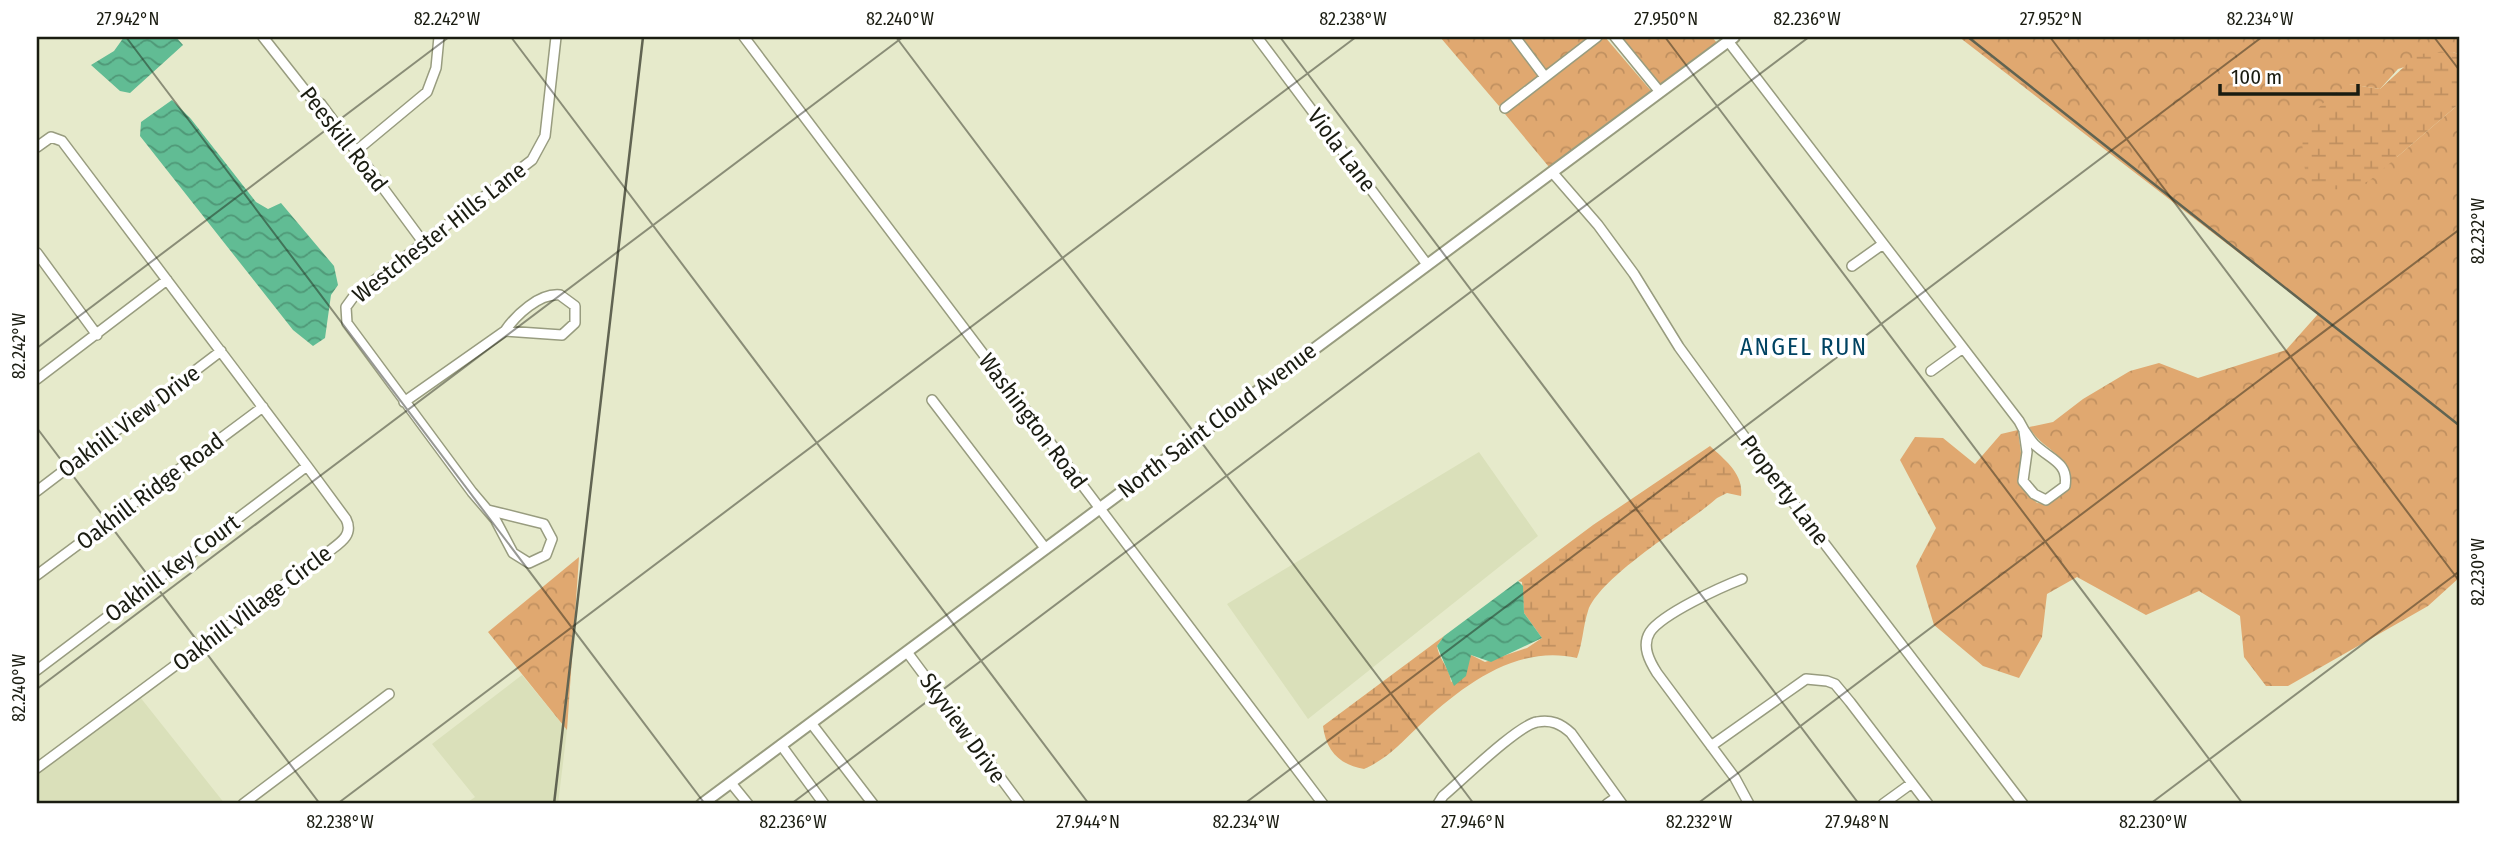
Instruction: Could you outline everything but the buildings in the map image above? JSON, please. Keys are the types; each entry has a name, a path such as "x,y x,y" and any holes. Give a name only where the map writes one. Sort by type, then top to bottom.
{"street":[{"name":"Peeskill Road","path":"263,37 356,151 423,242"},
{"path":"356,151 427,92 436,68 439,37"},
{"name":"Westchester Hills Lane","path":"488,510 544,524 552,540 546,555 528,563 516,556 488,510 347,323 346,307 354,296 532,160 538,152 546,128 556,37"},
{"name":"Washington Road","path":"744,37 1323,804"},
{"name":"Viola Lane","path":"1257,37 1426,264"},
{"path":"1516,37 1545,77"},
{"path":"1504,108 1597,37"},
{"path":"1615,37 1660,92"},
{"path":"1727,40 2034,444 2058,460 2063,469 2065,486 2046,500 2034,494 2023,481 2026,452 2024,431"},
{"name":"North Saint Cloud Avenue","path":"702,804 1727,40"},
{"name":"Oakhill Village Circle","path":"37,147 51,137 62,141 307,466 346,519 349,529 346,537 37,768"},
{"name":"Property Lane","path":"1552,172 1598,225 1634,274 1679,347 1765,465 2023,804"},
{"path":"1852,266 1883,244"},
{"path":"37,253 97,335"},
{"path":"37,379 167,280"},
{"path":"404,402 505,331 512,321 547,296 567,297 575,306 575,323 562,335 505,331"},
{"path":"1931,371 1963,348"},
{"name":"Oakhill View Drive","path":"37,491 221,351"},
{"path":"932,400 1045,548"},
{"name":"Oakhill Ridge Road","path":"37,575 263,407"},
{"name":"Oakhill Key Court","path":"37,670 307,466"},
{"path":"1742,579 1717,588 1658,624 1647,640 1648,660 1711,746 1749,804"},
{"name":"Skyview Drive","path":"907,652 1020,804"},
{"path":"1711,746 1806,679 1818,678 1835,684 1928,804"},
{"path":"243,804 389,694"},
{"path":"1438,804 1443,796 1524,727 1548,721 1562,725 1571,733 1620,801 1607,804"},
{"path":"811,723 873,804"},
{"path":"781,745 824,804"},
{"path":"732,783 748,804"},
{"path":"1883,804 1912,783"}],"shaded area":[{"path":"1479,452 1538,536 1308,719 1227,604"},
{"path":"522,675 567,730 558,804 465,804 475,797 432,744"},
{"path":"140,697 225,804 37,804 37,774"}],"green space":[{"path":"1440,37 1509,37 1538,76 1499,106"},
{"path":"1522,37 1590,37 1546,70"},
{"path":"1605,37 1652,92 1549,167 1505,114"},
{"path":"1622,37 1712,37 1717,43 1661,85"},
{"path":"1959,37 2460,37 2460,55 2453,52 2398,69 2380,89 2349,84 2397,157 2460,103 2460,577 2428,606 2288,686 2266,686 2244,657 2240,616 2199,591 2146,615 2077,577 2047,594 2042,637 2019,678 1983,666 1934,625 1916,566 1936,528 1900,460 1915,437 1943,438 1975,464 2001,434 2018,430 2021,453 2019,484 2037,503 2048,504 2069,489 2068,469 2029,427 2053,422 2083,399 2130,371 2159,363 2198,378 2286,350 2318,314"},
{"path":"2453,52 2460,55 2460,103 2369,181 2348,189 2310,190 2305,171 2303,141 2311,117 2320,106 2349,84 2380,89 2418,54"},
{"path":"1710,446 1736,474 1740,481 1741,496 1727,493 1717,498 1609,582 1588,611 1577,658 1554,655 1533,657 1491,672 1453,697 1393,750 1364,769 1341,760 1331,750 1323,726 1444,636 1437,646 1451,682 1468,667 1468,658 1471,655 1485,662 1527,648 1542,638 1524,613 1522,582 1518,581 1593,525"},
{"path":"579,557 567,730 488,632"}],"water":[{"path":"124,37 176,37 183,45 130,93 120,91 91,65 114,51"},
{"path":"172,100 191,119 256,202 268,209 281,203 334,266 338,285 331,295 325,338 313,346 293,330 140,136 141,122"},
{"path":"1518,581 1523,586 1524,613 1542,638 1491,662 1471,655 1466,676 1454,686 1437,646 1444,636"}],"railway":[{"path":"554,804 643,37"},
{"path":"1968,37 2460,426"}],"district":[{"name":"ANGEL RUN","path":"1804,347"}]}
